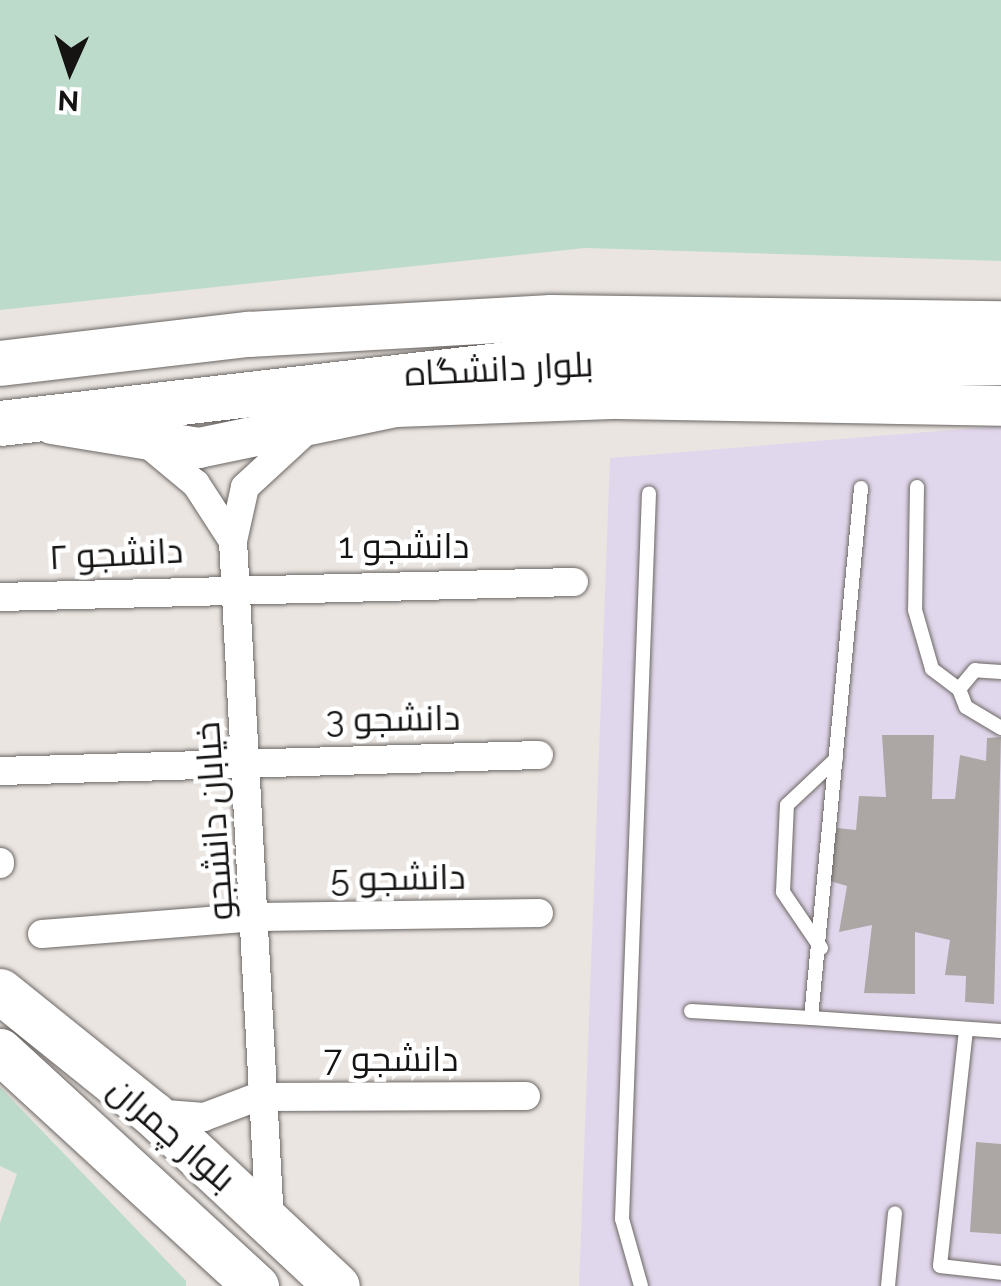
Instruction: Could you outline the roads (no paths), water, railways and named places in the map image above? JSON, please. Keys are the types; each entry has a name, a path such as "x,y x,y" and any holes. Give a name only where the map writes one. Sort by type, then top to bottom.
{"main road":[{"name":"بلوار دانشگاه","path":"0,363 248,334 550,317 1001,323"},
{"name":"بلوار دانشگاه","path":"22,423 525,362 1001,362"},
{"path":"22,423 199,448 396,408 618,399 1001,406"},
{"name":"بلوار چمران","path":"0,991 152,1113 337,1286"},
{"name":"بلوار چمران","path":"0,1052 256,1286"}],"street":[{"name":"خیابان دانشجو","path":"270,1221 257,1097 259,917 233,541 245,487 312,426"},
{"name":"خیابان دانشجو","path":"139,439 196,484 233,541"},
{"name":"دانشجو 1","path":"236,585 574,582"},
{"name":"دانشجو ۲","path":"0,597 236,585"},
{"name":"دانشجو 3","path":"0,771 248,758 539,755"},
{"name":"دانشجو 5","path":"42,934 259,917 539,913"},
{"name":"دانشجو 7","path":"257,1097 526,1096"},
{"path":"152,1113 204,1117 257,1097"}],"lane":[{"path":"917,487 914,610 932,670 959,688 966,708 1001,728"},
{"path":"811,1018 821,948 861,488"},
{"path":"641,1286 622,1219 649,494"},
{"path":"959,688 975,670 1001,672"},
{"path":"821,948 783,892 788,805 836,759"},
{"path":"692,1011 1001,1030"},
{"path":"966,1030 940,1266 1001,1273"},
{"path":"888,1286 894,1213"}]}
